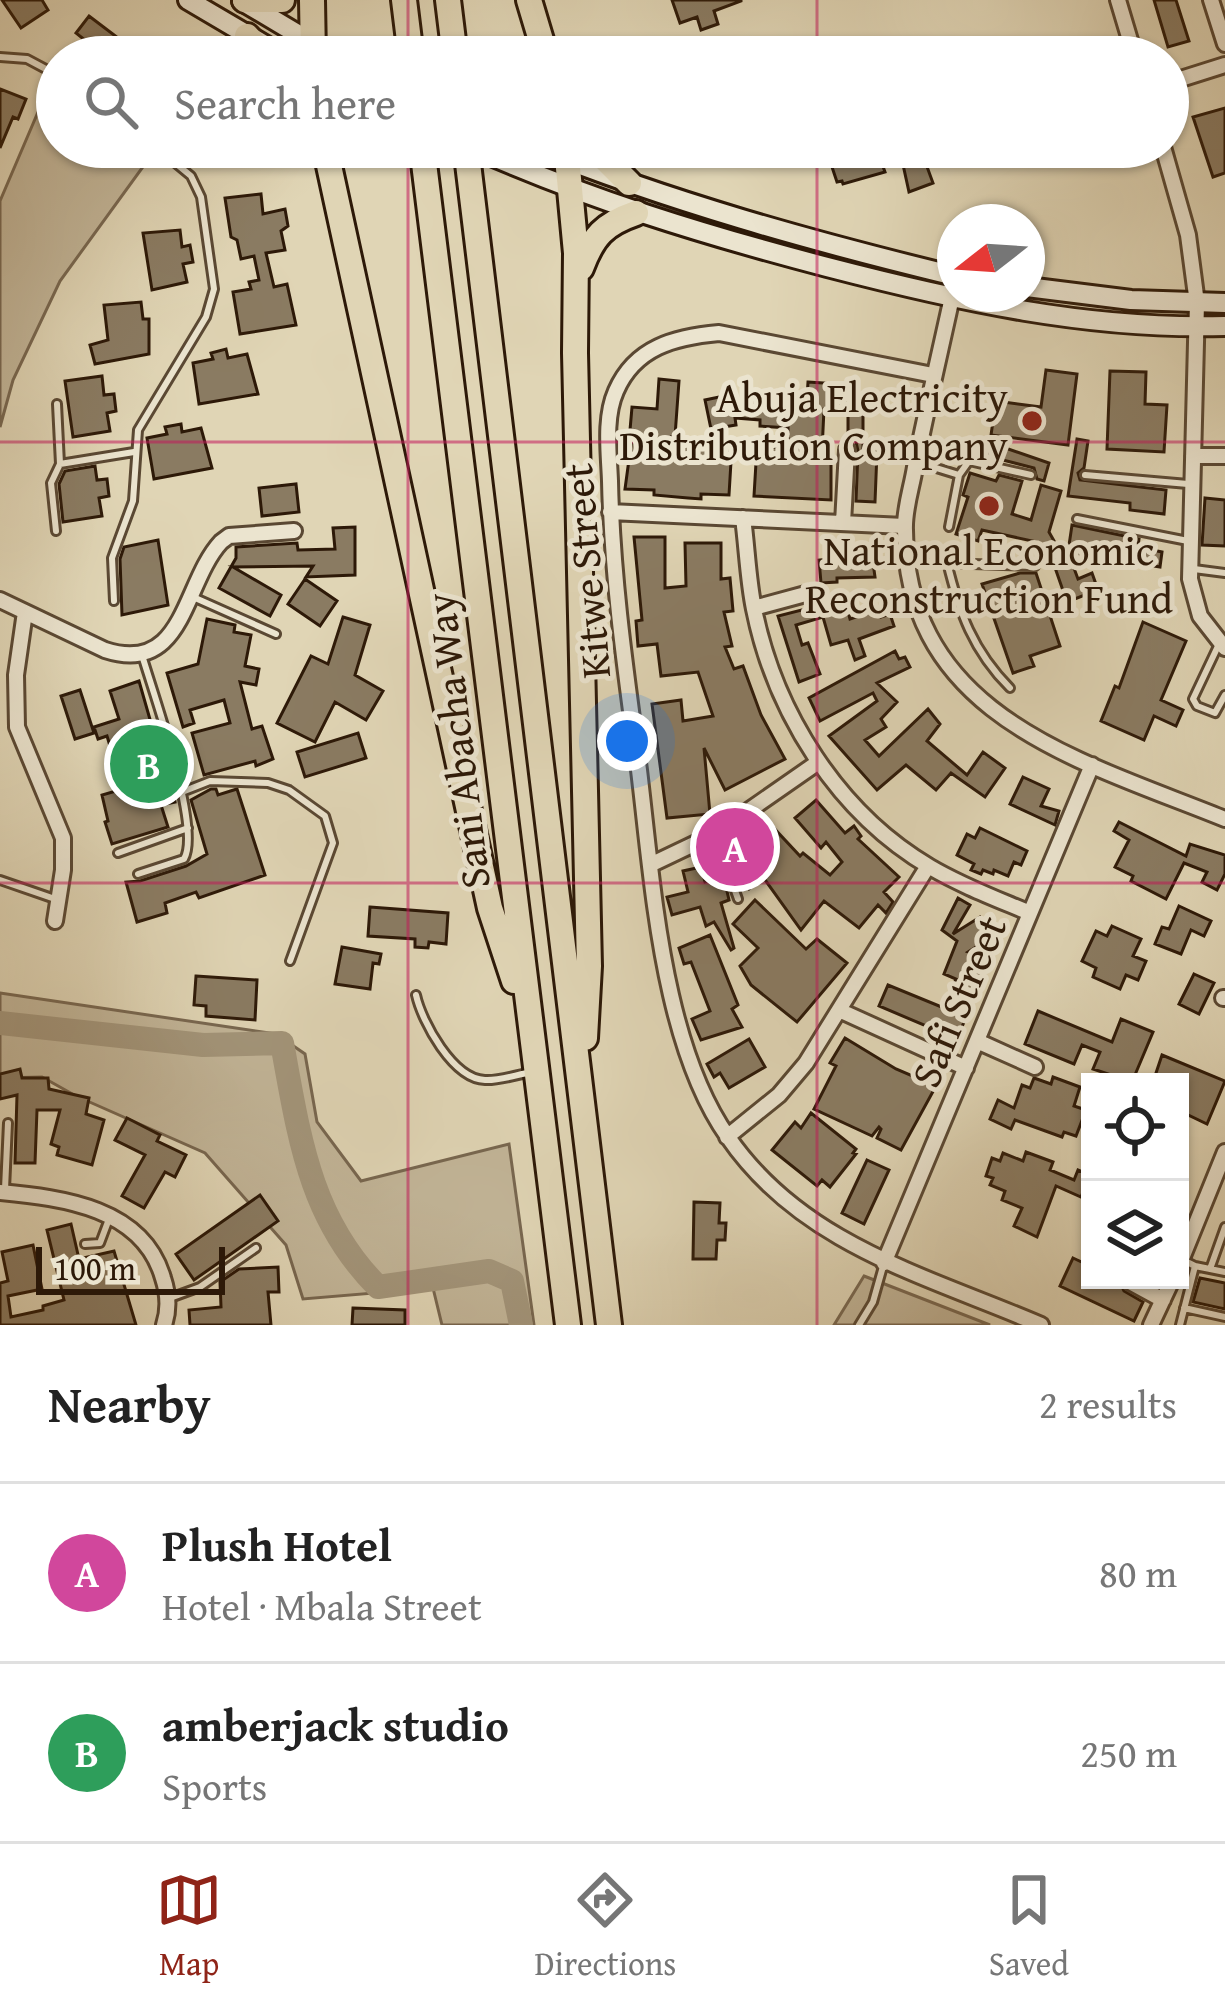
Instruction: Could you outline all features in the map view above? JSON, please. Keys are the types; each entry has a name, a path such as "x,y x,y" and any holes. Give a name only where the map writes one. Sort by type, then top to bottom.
{"highway":[{"path":"242,0 282,0"},
{"path":"312,0 313,36"},
{"path":"404,0 408,36"},
{"path":"448,0 452,36"},
{"path":"529,0 540,36"},
{"path":"328,168 490,908 532,1037"},
{"name":"Sani Abacha Way","path":"425,168 568,1325"},
{"name":"Sani Abacha Way","path":"470,168 609,1325"},
{"path":"569,168 576,281 589,966 581,1112"},
{"path":"614,168 629,183"},
{"path":"576,281 597,232 636,213"}],"main road":[{"path":"188,0 247,36"},
{"path":"242,0 292,36"},
{"path":"516,168 712,237 937,283"},
{"path":"597,168 629,183 937,281"},
{"path":"1045,289 1225,303"},
{"path":"1040,312 1225,326"}],"street":[{"path":"1118,0 1129,36"},
{"path":"1211,0 1225,44"},
{"path":"1189,76 1225,65"},
{"path":"1168,168 1189,235 1197,304 1190,568 1200,616 1222,646"},
{"path":"948,312 904,526 910,587 925,628 946,664 1012,727 1225,819"},
{"name":"Kitwe Street","path":"933,375 719,333 658,344 632,364 614,394 609,430 610,512 650,865 670,993 684,1043 701,1089 727,1137 787,1203 825,1231 884,1263 1041,1325"},
{"path":"843,523 847,450"},
{"path":"1192,456 1225,456"},
{"path":"610,512 904,526"},
{"path":"743,518 754,608 782,694 817,763 871,821 928,866 1030,913"},
{"path":"0,600 105,650 142,655 164,643 193,598 215,549 229,536 294,531"},
{"path":"754,608 813,592"},
{"path":"26,612 16,675 17,727 63,838 55,921"},
{"path":"650,865 715,834 817,763"},
{"name":"Safi Street","path":"884,1263 1092,765"},
{"path":"727,1137 779,1095 806,1064 928,866"},
{"path":"841,1011 966,1068"},
{"path":"977,1041 1035,1067"},
{"path":"1189,1252 1225,1152"},
{"path":"3,1192 74,1202 110,1216 141,1236 158,1258 166,1299 164,1325"},
{"path":"1143,1289 1163,1300"},
{"path":"1151,1325 1168,1289"}],"lane":[{"path":"0,57 36,63"},
{"path":"114,601 112,558 133,501 137,430 206,317 214,290 201,196 182,168"},
{"path":"56,531 51,483 60,464 57,404"},
{"path":"920,441 967,454 969,461 959,476 949,527"},
{"path":"60,464 134,452"},
{"path":"969,461 1031,476"},
{"path":"916,462 959,476"},
{"path":"1084,475 1192,484"},
{"path":"1077,519 1188,541"},
{"path":"908,562 1035,566"},
{"path":"947,562 971,640 1010,688"},
{"path":"1190,568 1225,573"},
{"path":"193,598 276,634"},
{"path":"1222,646 1193,699 1215,713 1225,694"},
{"path":"138,874 184,859 189,852 182,792 142,655"},
{"path":"182,792 210,781 268,783 290,790 325,816 333,843 290,961"},
{"path":"118,853 188,828"},
{"path":"715,834 738,898"},
{"path":"0,880 59,900"},
{"path":"416,995 430,1032 463,1071 490,1081 536,1072"},
{"path":"3,1192 8,1123"},
{"path":"85,1244 100,1243 110,1216"},
{"path":"1210,1269 1225,1227"},
{"path":"166,1299 194,1291 256,1248"},
{"path":"859,1325 873,1302 884,1263"},
{"path":"1189,1264 1225,1272"},
{"path":"1180,1325 1184,1289"},
{"path":"1184,1308 1225,1317"}],"shaded area":[{"path":"36,117 36,168 142,168 60,281 13,380 0,427 0,201"},
{"path":"0,993 276,1034 305,1054 317,1122 361,1181 509,1144 534,1325 442,1325 433,1288 303,1299 286,1245 205,1153 42,1077 0,1078"},
{"path":"864,1276 990,1325 834,1325"}],"building":[{"path":"2,0 42,0 48,10 21,28"},
{"path":"672,0 741,1 714,11 718,24 701,30 697,17 680,23"},
{"path":"1154,0 1176,0 1187,36 1165,36"},
{"path":"89,16 115,36 80,36 76,33"},
{"path":"0,89 26,99 0,148"},
{"path":"1225,108 1225,173 1213,177 1193,117"},
{"path":"832,168 884,168 885,172 843,184 837,182"},
{"path":"904,168 928,168 933,183 909,192"},
{"path":"261,194 263,214 285,209 288,226 281,231 285,250 266,253 274,287 287,284 296,325 240,334 233,292 251,289 249,282 259,280 254,256 241,259 237,240 231,237 225,198"},
{"path":"180,230 182,247 190,245 193,262 183,264 187,282 152,290 143,233"},
{"path":"141,302 143,319 149,319 149,354 95,364 90,345 108,340 104,305"},
{"path":"226,349 228,358 247,354 258,394 199,404 193,363 213,359 211,353"},
{"name":"Abuja Electricity Distribution Company","path":"1046,370 1077,374 1068,445 991,435 996,401 1041,407"},
{"path":"1110,371 1146,372 1145,404 1167,405 1164,452 1107,449"},
{"path":"102,376 104,395 114,394 116,411 107,413 110,431 73,437 65,381"},
{"path":"659,379 679,381 675,436 663,442 732,445 729,495 701,494 701,499 625,489 632,407 657,409"},
{"path":"808,382 838,384 837,399 853,399 853,410 863,410 863,451 877,452 875,502 856,501 858,451 854,433 848,433 851,410 824,409 822,451 831,451 831,500 754,496 757,446 788,448 788,428 735,418 736,425 711,429 705,400 724,396 726,404 756,400 757,394 807,397"},
{"path":"181,424 182,432 201,428 212,468 154,479 147,438 167,434 165,427"},
{"path":"1077,439 1088,441 1080,480 1166,490 1164,514 1130,510 1130,503 1068,496"},
{"path":"991,443 1049,463 1044,481 1037,479 1034,468 987,456"},
{"path":"95,466 97,480 107,479 109,496 99,498 102,516 63,522 59,484 65,471"},
{"path":"970,473 996,481 999,475 1022,481 1012,514 1031,520 1041,485 1061,491 1049,532 1066,562 1068,552 1078,579 1092,573 1098,590 1067,602 1052,559 1048,561 1037,542 982,530 978,541 956,534"},
{"path":"296,484 299,512 262,516 259,488"},
{"path":"1205,498 1225,500 1225,546 1202,545"},
{"path":"1072,525 1139,539 1138,547 1162,552 1160,567 1068,552"},
{"path":"355,527 355,575 306,577 313,566 233,567 281,595 270,616 219,588 236,558 236,547 297,543 298,550 335,549 333,528"},
{"path":"634,537 665,537 665,588 686,586 685,543 721,543 721,579 730,578 733,611 724,612 732,646 725,647 734,669 743,666 761,715 785,759 725,790 704,748 710,814 667,818 652,704 681,700 683,721 713,716 698,672 661,676 657,644 638,646 636,621 642,620"},
{"path":"158,540 168,605 122,615 120,559 124,547"},
{"path":"872,555 875,577 821,583 819,560"},
{"path":"1036,573 1060,646 1030,656 1034,666 1013,673 982,584"},
{"path":"305,579 337,601 320,626 288,604"},
{"path":"837,601 840,610 847,608 850,619 879,609 881,617 890,614 894,626 859,639 865,656 855,660 848,640 831,645 823,617 796,625 820,674 799,682 778,616"},
{"path":"343,617 370,625 355,675 383,691 366,720 335,702 315,742 277,723 311,656 328,664"},
{"path":"207,619 235,625 234,632 251,635 245,666 259,669 256,685 240,682 252,729 262,726 273,759 204,775 192,733 230,723 224,700 190,710 194,723 183,727 167,673 198,664"},
{"path":"1143,622 1186,641 1161,700 1183,710 1176,726 1154,716 1144,740 1101,721 1115,686 1119,688"},
{"path":"895,651 910,667 877,683 897,702 881,719 886,727 865,740 879,756 928,709 940,724 927,741 967,775 983,752 1005,768 985,797 951,773 936,790 906,765 877,790 829,736 877,701 873,693 820,721 809,698"},
{"path":"139,681 162,746 146,749 160,795 173,792 175,802 161,805 168,827 112,844 102,795 123,789 107,736 98,739 94,727 119,719 110,691"},
{"path":"80,690 94,733 75,739 61,696"},
{"path":"358,733 366,758 305,777 297,752"},
{"path":"1023,777 1049,789 1041,806 1059,811 1055,825 1010,804"},
{"path":"211,789 218,795 237,789 265,875 199,898 196,892 165,903 167,913 137,922 126,882 186,866 207,854 191,800"},
{"path":"816,800 845,833 854,826 861,836 858,839 899,877 884,892 893,902 886,913 878,905 859,928 824,901 801,930 763,877 749,889 732,862 770,824 800,856 803,853 830,875 842,862 826,842 821,848 795,818"},
{"path":"1119,822 1186,856 1190,844 1225,855 1225,874 1217,890 1202,882 1207,872 1184,863 1166,899 1131,881 1133,876 1115,867 1129,840 1114,831"},
{"path":"980,828 1027,851 1021,865 1014,862 1008,876 994,870 981,874 971,870 974,864 957,855 967,834 975,838"},
{"path":"701,867 705,882 722,877 726,887 729,900 721,903 731,950 714,922 706,926 700,907 672,915 667,897 688,892 683,871"},
{"path":"958,898 970,905 953,934 980,917 992,937 968,952 989,961 957,1039 879,1006 888,985 944,1008 956,979 944,974 957,941 942,930"},
{"path":"755,900 806,949 817,939 847,963 797,1022 751,985 740,966 758,948 733,924"},
{"path":"1179,906 1211,921 1204,936 1191,930 1181,954 1155,944 1162,927 1169,929"},
{"path":"370,907 448,913 446,944 429,942 428,948 415,947 415,939 368,936"},
{"path":"1112,926 1141,939 1133,956 1146,961 1138,980 1126,975 1120,989 1093,977 1096,968 1082,961 1096,931 1107,936"},
{"path":"710,935 742,1027 701,1040 692,1019 710,1011 691,962 684,964 679,948"},
{"path":"342,947 381,954 379,964 373,963 370,989 335,984"},
{"path":"1194,974 1214,983 1199,1014 1179,1004"},
{"path":"196,976 257,980 255,1020 206,1016 206,1006 194,1005"},
{"path":"1038,1011 1112,1042 1121,1019 1153,1032 1136,1073 1093,1069 1100,1052 1082,1045 1074,1064 1025,1044"},
{"path":"845,1038 896,1069 936,1086 901,1150 877,1138 879,1127 872,1136 814,1109 836,1066 830,1063"},
{"path":"749,1039 765,1067 729,1088 720,1073 714,1077 707,1064"},
{"path":"1162,1055 1225,1081 1207,1124 1189,1115 1189,1073 1156,1073"},
{"path":"20,1069 22,1078 48,1078 49,1089 89,1098 86,1114 104,1120 92,1165 57,1155 59,1147 51,1144 60,1110 37,1110 35,1163 15,1163 17,1095 0,1099 0,1074"},
{"path":"1053,1077 1080,1087 1074,1106 1081,1108 1076,1136 1064,1132 1062,1137 1015,1120 1011,1129 990,1119 998,1100 1014,1108 1022,1085 1030,1088 1034,1078 1051,1084"},
{"path":"811,1113 856,1149 830,1187 822,1180 817,1186 772,1150 795,1122 801,1128"},
{"path":"127,1118 186,1155 175,1177 165,1172 144,1208 122,1196 145,1155 115,1140"},
{"path":"1026,1152 1053,1162 1050,1170 1074,1180 1081,1171 1081,1197 1056,1186 1037,1237 1014,1226 1022,1208 1002,1200 1005,1191 990,1185 993,1178 986,1176 992,1158 1000,1161 1003,1153 1023,1161"},
{"path":"867,1160 889,1170 864,1224 842,1213"},
{"path":"260,1195 278,1221 194,1280 176,1254"},
{"path":"694,1202 720,1203 719,1223 726,1223 725,1240 717,1240 716,1259 693,1259"},
{"path":"71,1224 79,1259 114,1251 136,1325 0,1325 0,1283 8,1281 2,1252 33,1245 42,1289 8,1296 11,1317 43,1310 43,1306 64,1300 47,1230"},
{"path":"1073,1258 1081,1262 1081,1289 1123,1289 1143,1302 1134,1321 1060,1286"},
{"path":"278,1267 279,1292 268,1292 271,1325 190,1325 189,1310 221,1307 220,1282 239,1269"},
{"path":"1200,1278 1225,1283 1225,1309 1193,1302"},
{"path":"353,1308 405,1310 405,1325 352,1325"}],"waterway":[{"path":"0,1023 203,1045 282,1043 310,1174 336,1233 355,1260 378,1287 489,1271 512,1281 521,1325"}],"place":[{"name":"Abuja Electricity Distribution Company","path":"1032,421"},
{"name":"National Economic Reconstruction Fund","path":"989,506"},
{"name":"amberjack studio","path":"149,764"},
{"name":"Plush Hotel","path":"735,847"}]}
